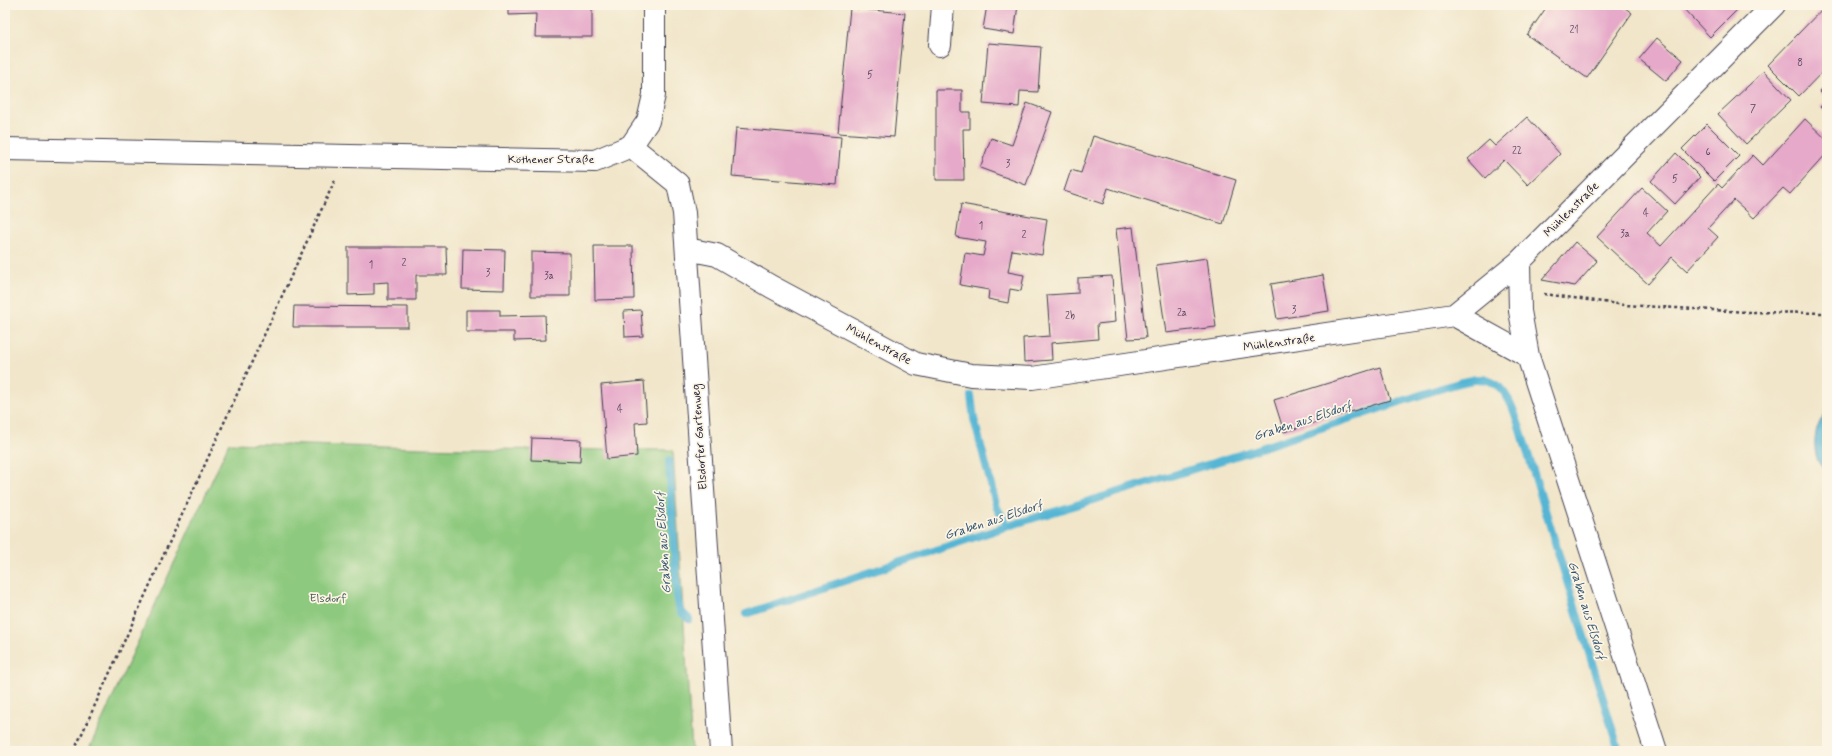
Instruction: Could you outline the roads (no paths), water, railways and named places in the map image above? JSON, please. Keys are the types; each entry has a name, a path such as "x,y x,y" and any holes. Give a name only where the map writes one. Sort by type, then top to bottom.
{"street":[{"path":"631,146 648,121 654,96 654,5"},
{"path":"940,45 943,5"},
{"name":"Mühlenstraße","path":"687,249 717,255 772,287 916,364 971,375 1032,378 1454,315 1519,262 1774,5"},
{"name":"Köthener Straße","path":"5,150 595,161 631,146"},
{"name":"Elsdorfer Gartenweg","path":"631,146 678,184 684,213 721,751"},
{"path":"1519,262 1520,311 1528,356 1656,751"},
{"path":"1454,315 1528,356"}],"water":[{"path":"1827,412 1827,473 1819,463 1815,450 1815,443 1817,429"}],"waterway":[{"name":"Graben aus Elsdorf","path":"746,614 1008,526 1239,455 1439,389 1470,380 1482,379 1495,384 1502,390 1516,415 1619,751"},
{"path":"971,396 974,419 997,508 1008,526"},
{"name":"Graben aus Elsdorf","path":"669,461 677,595 680,611 689,619"}],"park label":[{"name":"Elsdorf","path":"328,598"}]}
